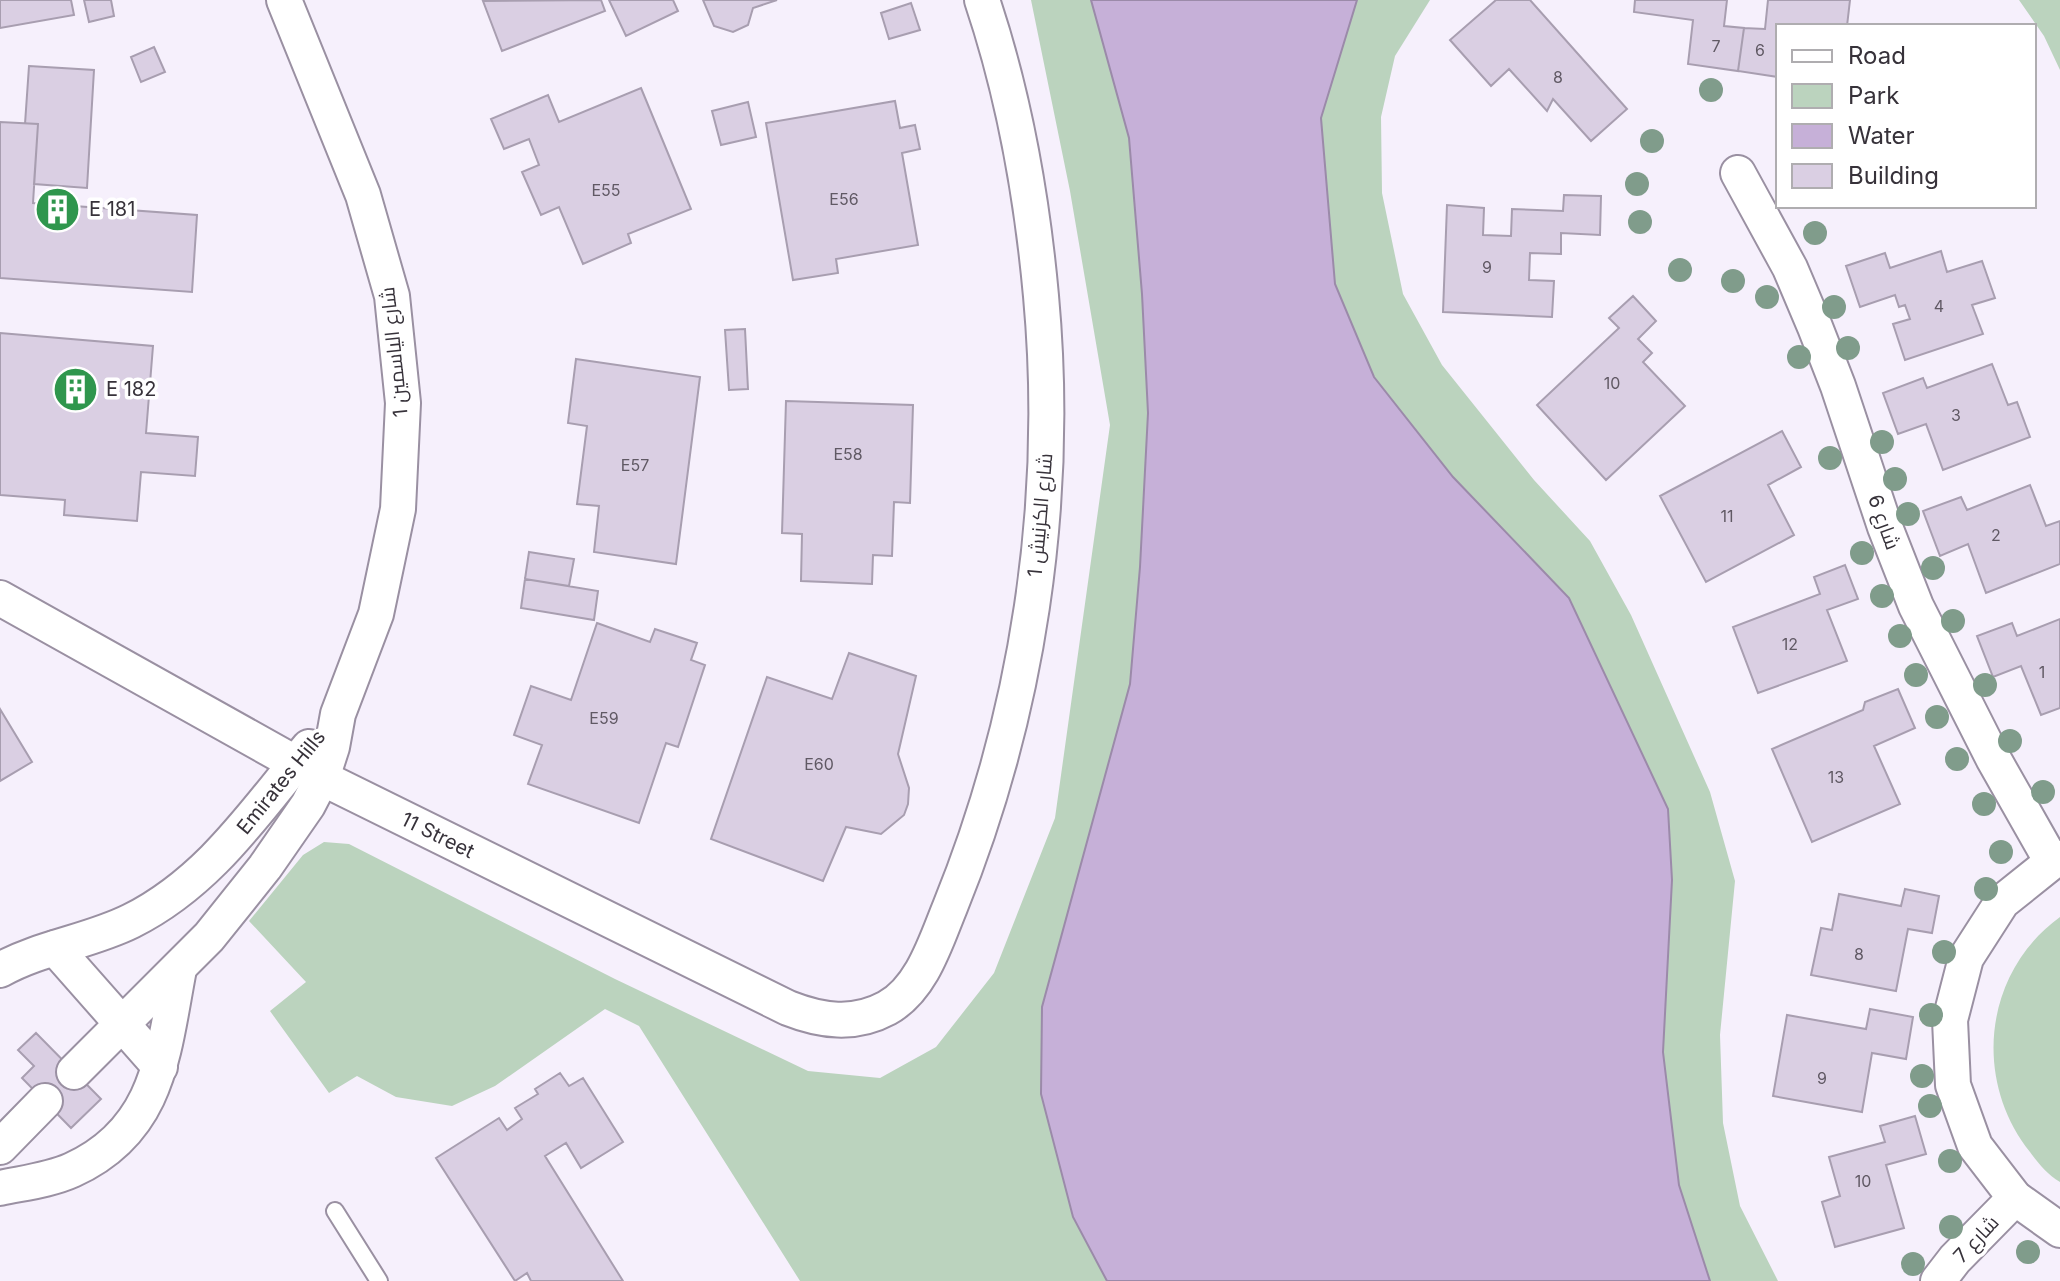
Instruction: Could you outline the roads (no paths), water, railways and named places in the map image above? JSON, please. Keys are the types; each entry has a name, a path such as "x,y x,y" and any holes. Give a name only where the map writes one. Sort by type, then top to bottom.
{"street":[{"name":"شارع الياسمين 1","path":"284,0 363,195 392,296 403,403 398,509 380,599 338,714"},
{"name":"شارع الكرنيش 1","path":"890,1007 926,965 974,849 1003,756 1021,674 1037,563 1047,430 1041,297 1024,164 982,0"},
{"name":"شارع 6","path":"1738,173 1790,268 1815,327 1916,606 1979,733 2056,860"},
{"name":"11 Street","path":"0,598 308,771 788,1008 813,1017 840,1021 866,1017 890,1007"},
{"name":"Emirates Hills","path":"0,970 25,956 94,937 132,920 200,876 332,747 338,714"},
{"name":"Emirates Hills","path":"74,1072 179,969 229,914 308,805 308,771"},
{"path":"2056,860 2002,902 1966,958 1950,1020 1953,1085 1975,1146 2015,1198 2060,1230"},
{"path":"55,948 160,1067"},
{"path":"0,1188 70,1171 101,1153 128,1130 148,1101 160,1067 179,969"},
{"path":"0,1147 45,1101"},
{"name":"شارع 7","path":"1938,1281 1955,1259 2015,1198"}],"lane":[{"path":"335,1211 373,1279"}],"water":[{"path":"1091,0 1357,0 1321,118 1335,284 1374,377 1453,477 1569,598 1668,809 1672,880 1663,1052 1679,1185 1710,1281 1107,1281 1073,1217 1041,1094 1042,1007 1130,684 1148,413 1129,138"}],"place":[{"name":"E 181","path":"58,209"},
{"name":"E 182","path":"75,389"}]}
